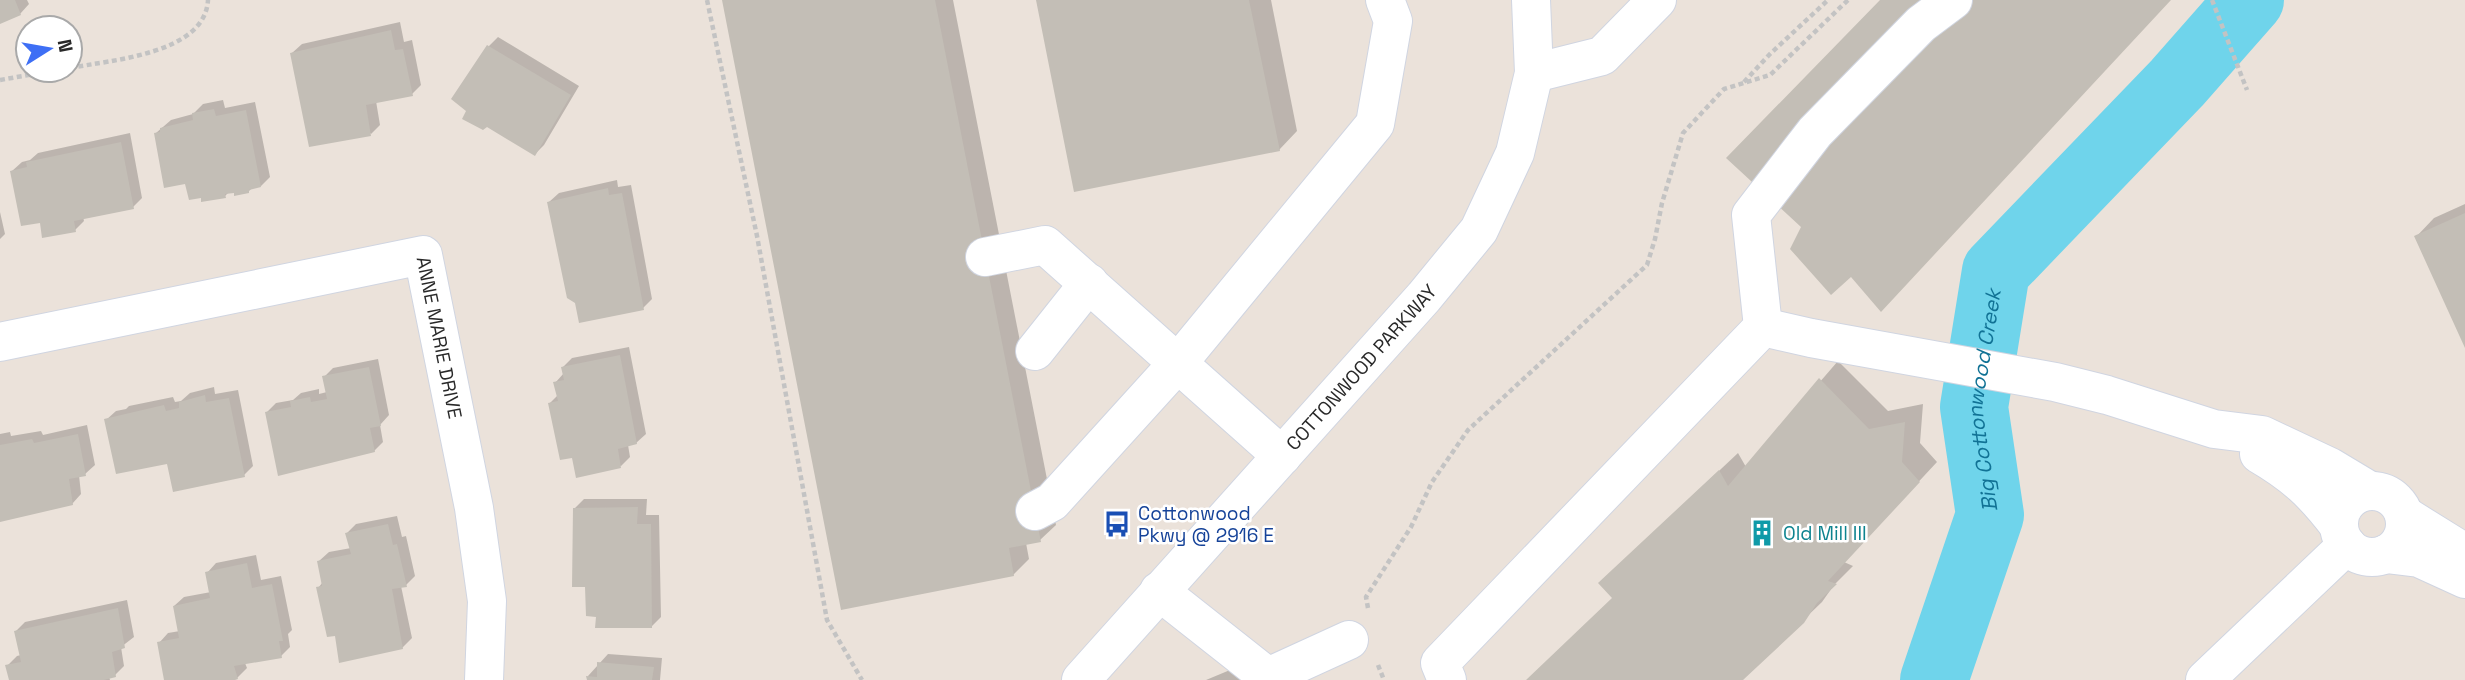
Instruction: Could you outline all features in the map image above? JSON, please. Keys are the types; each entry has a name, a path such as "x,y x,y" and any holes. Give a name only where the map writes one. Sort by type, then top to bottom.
{"street":[{"path":"1035,511 1052,502 1178,363 1376,124 1394,21 1385,0"},
{"name":"COTTONWOOD PARKWAY","path":"1081,680 1424,297 1479,230 1515,153 1534,73 1531,0"},
{"path":"1534,73 1602,55 1657,0"},
{"path":"1447,680 1440,663 1763,327 1751,215 1815,132 1922,24 1953,0"},
{"path":"985,257 1045,245 1282,456"},
{"name":"ANNE MARIE DRIVE","path":"0,342 423,255 476,521 487,601 484,680"},
{"path":"1035,351 1089,283"},
{"path":"1763,327 2054,382 2107,395 2214,429 2262,435 2330,467 2370,491 2391,497 2399,505 2404,515 2405,527 2395,548 2359,545 2205,680"},
{"path":"2214,429 2278,465 2316,495 2359,545 2419,558 2465,579"},
{"path":"2359,545 2344,506 2360,493 2370,491"},
{"path":"2404,515 2465,553"},
{"path":"2235,680 2359,545"},
{"path":"1159,591 1268,677 1364,635"}],"path":[{"path":"84,65 149,53 186,37 207,14 208,0"},
{"path":"707,0 757,236 827,620 862,680"},
{"path":"1744,83 1770,54 1828,0"},
{"path":"1384,680 1364,635 1366,597 1411,527 1432,482 1468,430 1647,265 1683,133 1724,89 1770,75 1848,0"},
{"path":"2212,0 2247,90"}],"building":[{"path":"0,0 15,0 21,14 14,14 14,18 0,24"},
{"path":"722,0 935,0 1041,542 1009,548 1014,576 841,610"},
{"path":"1036,0 1249,0 1280,151 1074,192"},
{"path":"1880,0 2171,0 1881,312 1851,277 1831,295 1790,249 1801,227 1726,158"},
{"path":"391,30 395,50 403,49 413,96 366,105 371,136 309,147 290,53"},
{"path":"487,45 571,95 535,156 487,127 483,130 462,119 466,111 451,99"},
{"path":"214,109 216,116 246,110 261,187 234,196 234,193 225,194 226,198 201,202 201,198 189,200 185,184 164,188 154,133 160,132 160,128 193,120 192,113"},
{"path":"121,142 134,209 74,221 76,232 42,238 40,223 21,226 10,171 27,167 26,162"},
{"path":"608,188 609,195 622,193 644,310 579,323 575,303 567,298 547,202"},
{"path":"2465,213 2465,348 2414,236"},
{"path":"620,355 637,444 618,449 621,468 576,478 572,458 560,460 548,403 558,401 553,382 564,380 561,367"},
{"path":"369,367 381,426 370,428 375,452 278,476 265,412 291,407 290,401 310,397 311,402 327,399 322,376"},
{"name":"Old Mill III","path":"1819,378 1869,429 1905,422 1902,462 1920,482 1828,581 1837,584 1817,603 1804,623 1743,680 1526,680 1612,598 1598,583 1719,470 1728,486"},
{"path":"205,395 206,402 229,398 245,477 173,492 167,464 116,474 104,419 164,405 166,411 179,408 179,402"},
{"path":"78,434 86,476 69,479 73,505 0,522 0,445 32,439 34,443"},
{"path":"638,507 637,524 651,524 652,628 595,628 596,617 586,616 585,587 572,587 573,508"},
{"path":"388,524 393,545 397,544 407,587 392,589 403,649 339,663 335,636 327,637 316,587 322,586 317,561 351,554 345,533"},
{"path":"247,563 252,588 272,584 283,641 279,641 282,658 234,666 238,679 235,680 164,680 157,642 179,638 173,606 210,598 205,572"},
{"path":"118,608 125,648 112,652 116,677 104,680 9,680 5,665 21,662 14,631"},
{"path":"597,662 654,667 652,680 587,680 586,676 597,677"}],"waterway":[{"name":"Big Cottonwood Creek","path":"1934,680 1990,515 1974,407 1996,271 2177,83 2250,0"}],"place":[{"name":"Cottonwood Pkwy @ 2916 E","path":"1117,524"},
{"name":"Old Mill III","path":"1762,533"}]}
